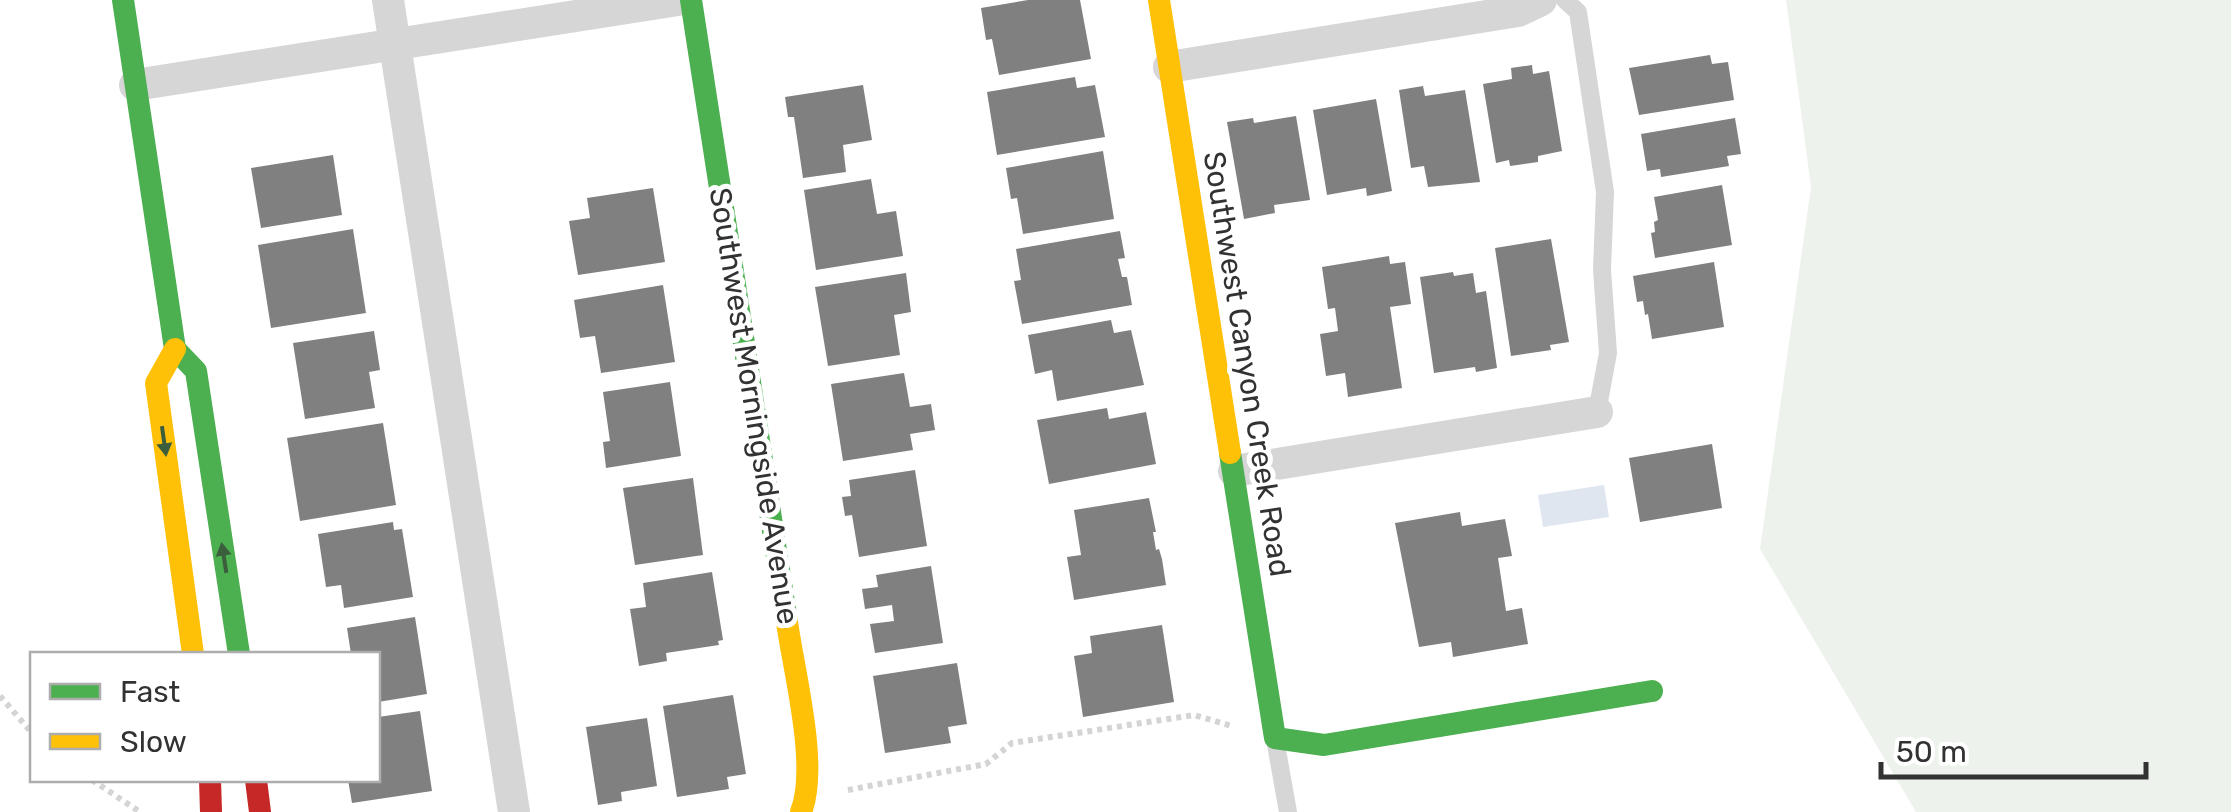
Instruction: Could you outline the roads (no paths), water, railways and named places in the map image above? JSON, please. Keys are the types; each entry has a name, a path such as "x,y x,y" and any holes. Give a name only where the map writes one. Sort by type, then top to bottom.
{"street":[{"path":"122,0 175,349 196,371 238,652"},
{"path":"388,0 514,812"},
{"path":"136,85 678,0"},
{"name":"Southwest Morningside Avenue","path":"691,0 808,761 804,805"},
{"name":"Southwest Canyon Creek Road","path":"1159,0 1275,738"},
{"path":"1169,67 1518,11 1541,0"},
{"path":"175,349 156,383 192,652"},
{"path":"1234,470 1598,412"},
{"path":"1275,738 1324,745 1652,690"},
{"path":"210,782 211,812"},
{"path":"256,782 260,812"}],"lane":[{"path":"1565,0 1578,12 1605,192 1602,270 1608,353 1598,412"},
{"path":"1275,738 1288,812"}]}
